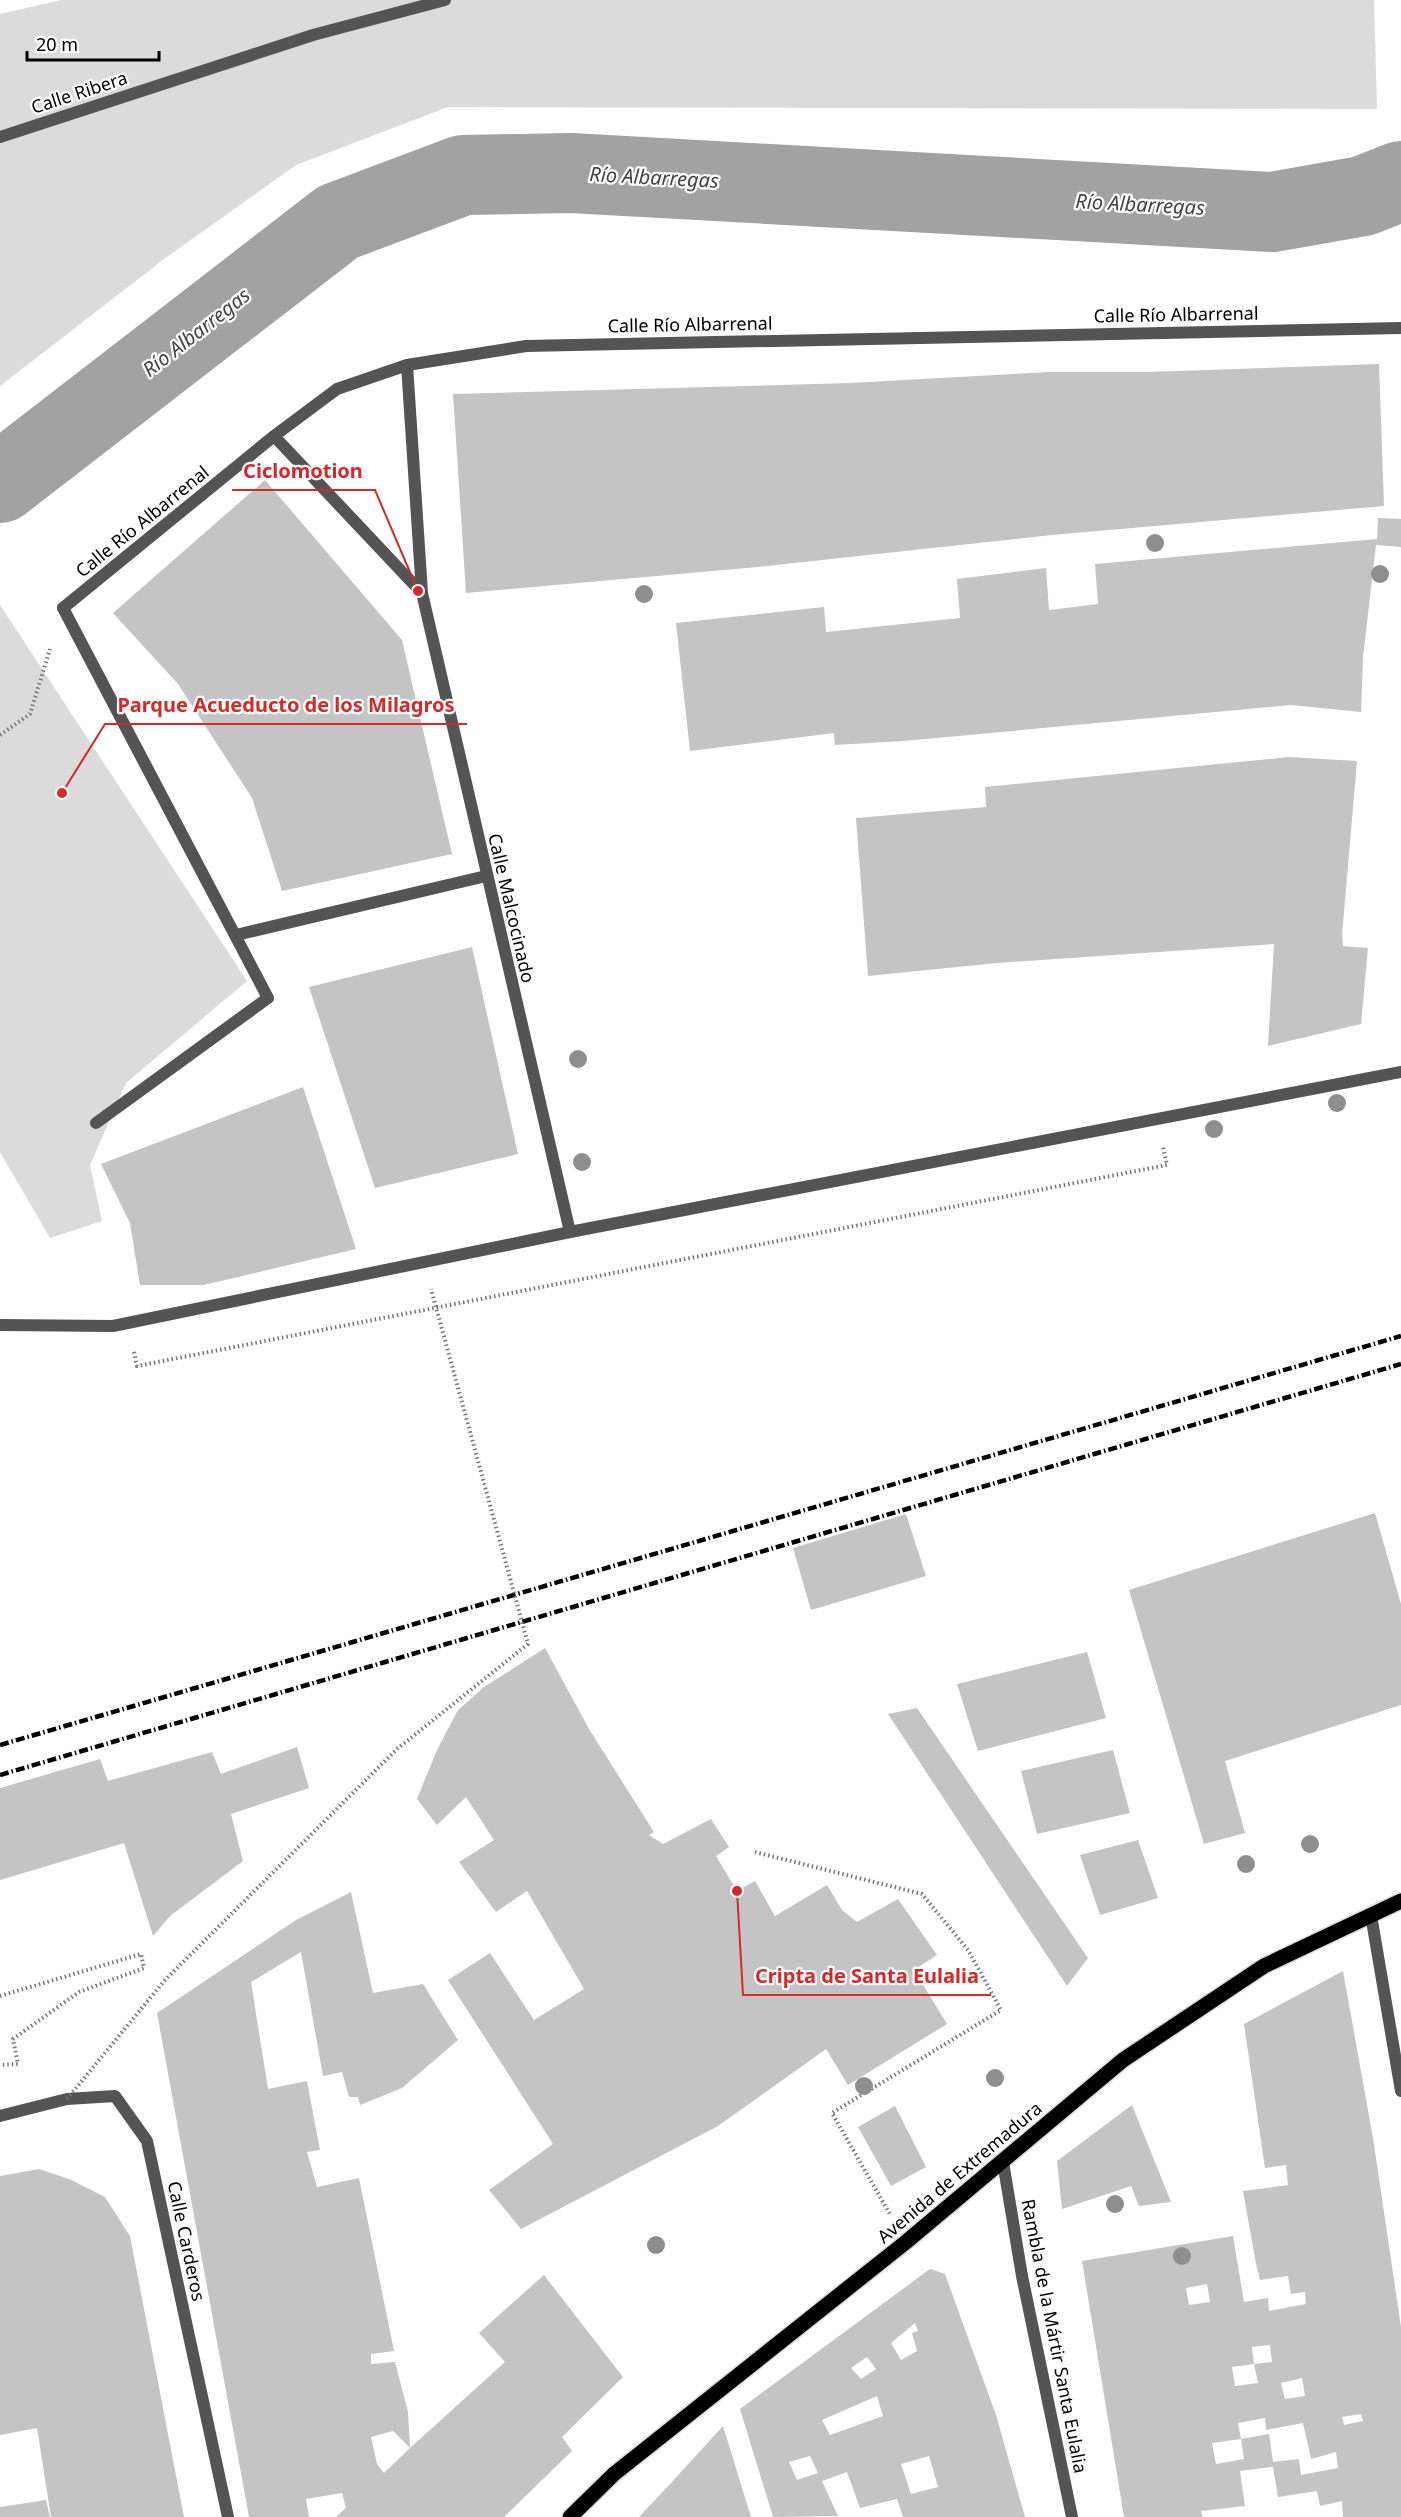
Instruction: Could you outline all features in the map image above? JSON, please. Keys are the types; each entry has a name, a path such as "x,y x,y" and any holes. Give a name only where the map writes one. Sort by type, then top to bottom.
{"main road":[{"name":"Avenida de Extremadura","path":"570,2517 614,2474 906,2242 1123,2060 1264,1966 1401,1901"}],"street":[{"name":"Calle Ribera","path":"0,137 313,35 445,0"},
{"name":"Calle Río Albarrenal","path":"63,608 274,436 337,389 408,365 526,346 1401,328"},
{"name":"Calle Malcocinado","path":"408,365 422,593 570,1232"},
{"path":"274,436 422,593"},
{"path":"63,608 268,998 96,1123"},
{"path":"236,935 486,876"},
{"path":"0,1325 113,1326 570,1232 1401,1072"},
{"path":"1371,1914 1401,2091"},
{"name":"Calle Carderos","path":"0,2116 66,2099 115,2096 147,2141 228,2517"},
{"name":"Rambla de la Mártir Santa Eulalia","path":"1003,2162 1022,2276 1072,2517"}],"path":[{"path":"0,735 30,714 63,608"},
{"path":"145,1347 133,1349 137,1366 1167,1165 1158,1119"},
{"path":"66,2099 165,1980 397,1749 528,1644 431,1289 420,1291"},
{"path":"755,1852 922,1894 968,1950 1001,2010 832,2113 906,2242"},
{"path":"0,1996 141,1954 144,1968 79,1992 13,2039 18,2064 0,2065"}],"shaded area":[{"path":"61,0 1374,0 1377,109 448,107 296,165 164,259 0,386 0,14"},
{"path":"0,605 247,981 126,1083 90,1165 102,1221 50,1238 0,1152"}],"building":[{"path":"1379,364 1384,506 1052,535 758,567 466,593 453,394 850,383 1050,372 1148,372"},
{"path":"265,480 402,640 452,854 282,891 252,798 178,684 113,613"},
{"path":"1378,518 1401,519 1401,547 1376,545 1363,657 1361,712 1291,705 904,741 835,745 834,733 690,751 676,623 824,607 826,632 960,618 957,579 1046,568 1049,610 1098,604 1095,564 1377,539"},
{"path":"1289,757 1357,761 1342,935 1343,946 1368,948 1361,1024 1268,1046 1274,944 997,963 868,976 856,818 986,807 985,787"},
{"path":"472,947 518,1154 375,1188 309,987"},
{"path":"303,1087 356,1249 204,1285 140,1285 130,1223 101,1164"},
{"path":"1375,1513 1401,1604 1401,1705 1225,1761 1245,1833 1204,1844 1129,1590"},
{"path":"906,1514 926,1576 811,1610 793,1548"},
{"path":"545,1648 589,1729 654,1832 649,1835 663,1844 711,1819 729,1847 716,1856 737,1891 755,1881 775,1916 827,1885 842,1910 857,1922 898,1899 937,1955 914,1970 947,2024 848,2085 826,2049 718,2126 521,2229 489,2190 553,2144 448,1980 490,1953 534,2020 584,1989 527,1891 496,1912 459,1862 494,1840 466,1797 437,1825 417,1799 437,1750 458,1710 484,1687"},
{"path":"1087,1652 1106,1718 978,1751 957,1684"},
{"path":"917,1708 1088,1958 1067,1986 888,1714"},
{"path":"297,1747 309,1788 231,1814 243,1861 170,1916 153,1936 124,1843 0,1880 0,1788 100,1759 108,1781 212,1752 221,1774"},
{"path":"1113,1750 1130,1813 1037,1834 1021,1771"},
{"path":"1138,1840 1158,1898 1100,1915 1080,1855"},
{"path":"351,1892 373,1993 423,1984 458,2040 402,2088 360,2105 358,2097 349,2097 342,2072 323,2076 301,1952 251,1982 268,2089 307,2081 320,2150 307,2152 317,2187 359,2178 394,2351 371,2354 371,2364 395,2362 408,2412 410,2448 505,2362 479,2333 544,2275 623,2377 562,2437 572,2451 504,2517 336,2517 346,2508 342,2493 306,2499 309,2517 249,2517 157,2013 296,1920","holes":["393,2431 410,2448 384,2473 377,2464 371,2437"]},
{"path":"1343,1971 1373,2138 1401,2327 1401,2517 1343,2517 1342,2501 1320,2506 1317,2491 1278,2497 1273,2467 1240,2471 1245,2506 1201,2511 1203,2517 1124,2517 1082,2261 1233,2236 1244,2302 1268,2298 1269,2311 1306,2304 1305,2292 1291,2294 1288,2276 1260,2280 1256,2264 1243,2191 1288,2185 1286,2165 1265,2168 1244,2024","holes":["1207,2284 1210,2302 1189,2305 1186,2288","1270,2345 1272,2362 1254,2364 1252,2347","1254,2364 1258,2383 1235,2386 1232,2367","1302,2378 1305,2396 1285,2399 1281,2383","1361,2414 1363,2421 1344,2425 1342,2417","1265,2418 1266,2430 1303,2423 1311,2459 1336,2452 1338,2468 1301,2475 1299,2459 1273,2462 1269,2434 1241,2439 1238,2423","1241,2439 1244,2459 1216,2464 1212,2443"]},
{"path":"1132,2105 1171,2202 1139,2206 1131,2186 1062,2209 1057,2161"},
{"path":"895,2106 926,2167 891,2186 858,2127"},
{"path":"39,2169 69,2179 105,2197 130,2236 184,2517 51,2517 37,2428 0,2435 0,2176"},
{"path":"930,2269 945,2274 996,2415 1025,2517 903,2517 897,2499 860,2508 847,2472 822,2481 838,2516 773,2517 740,2409","holes":["915,2323 918,2331 912,2333 917,2351 901,2360 891,2343","867,2357 876,2369 861,2379 851,2368","877,2396 883,2416 830,2435 822,2420","810,2456 818,2473 797,2480 789,2462","929,2456 938,2487 911,2494 901,2464"]},
{"path":"723,2426 751,2517 639,2517 670,2484"},
{"path":"46,2500 50,2517 0,2517 0,2507"}],"waterway":[{"name":"Río Albarregas","path":"0,483 338,222 463,175 571,173 1272,212 1363,196 1401,181"}],"railway":[{"path":"0,1745 1401,1336"},
{"path":"0,1775 1401,1364"}],"place":[{"name":"Ciclomotion","path":"418,591"},
{"name":"Parque Acueducto de los Milagros","path":"62,793"},
{"name":"Cripta de Santa Eulalia","path":"737,1891"}]}
